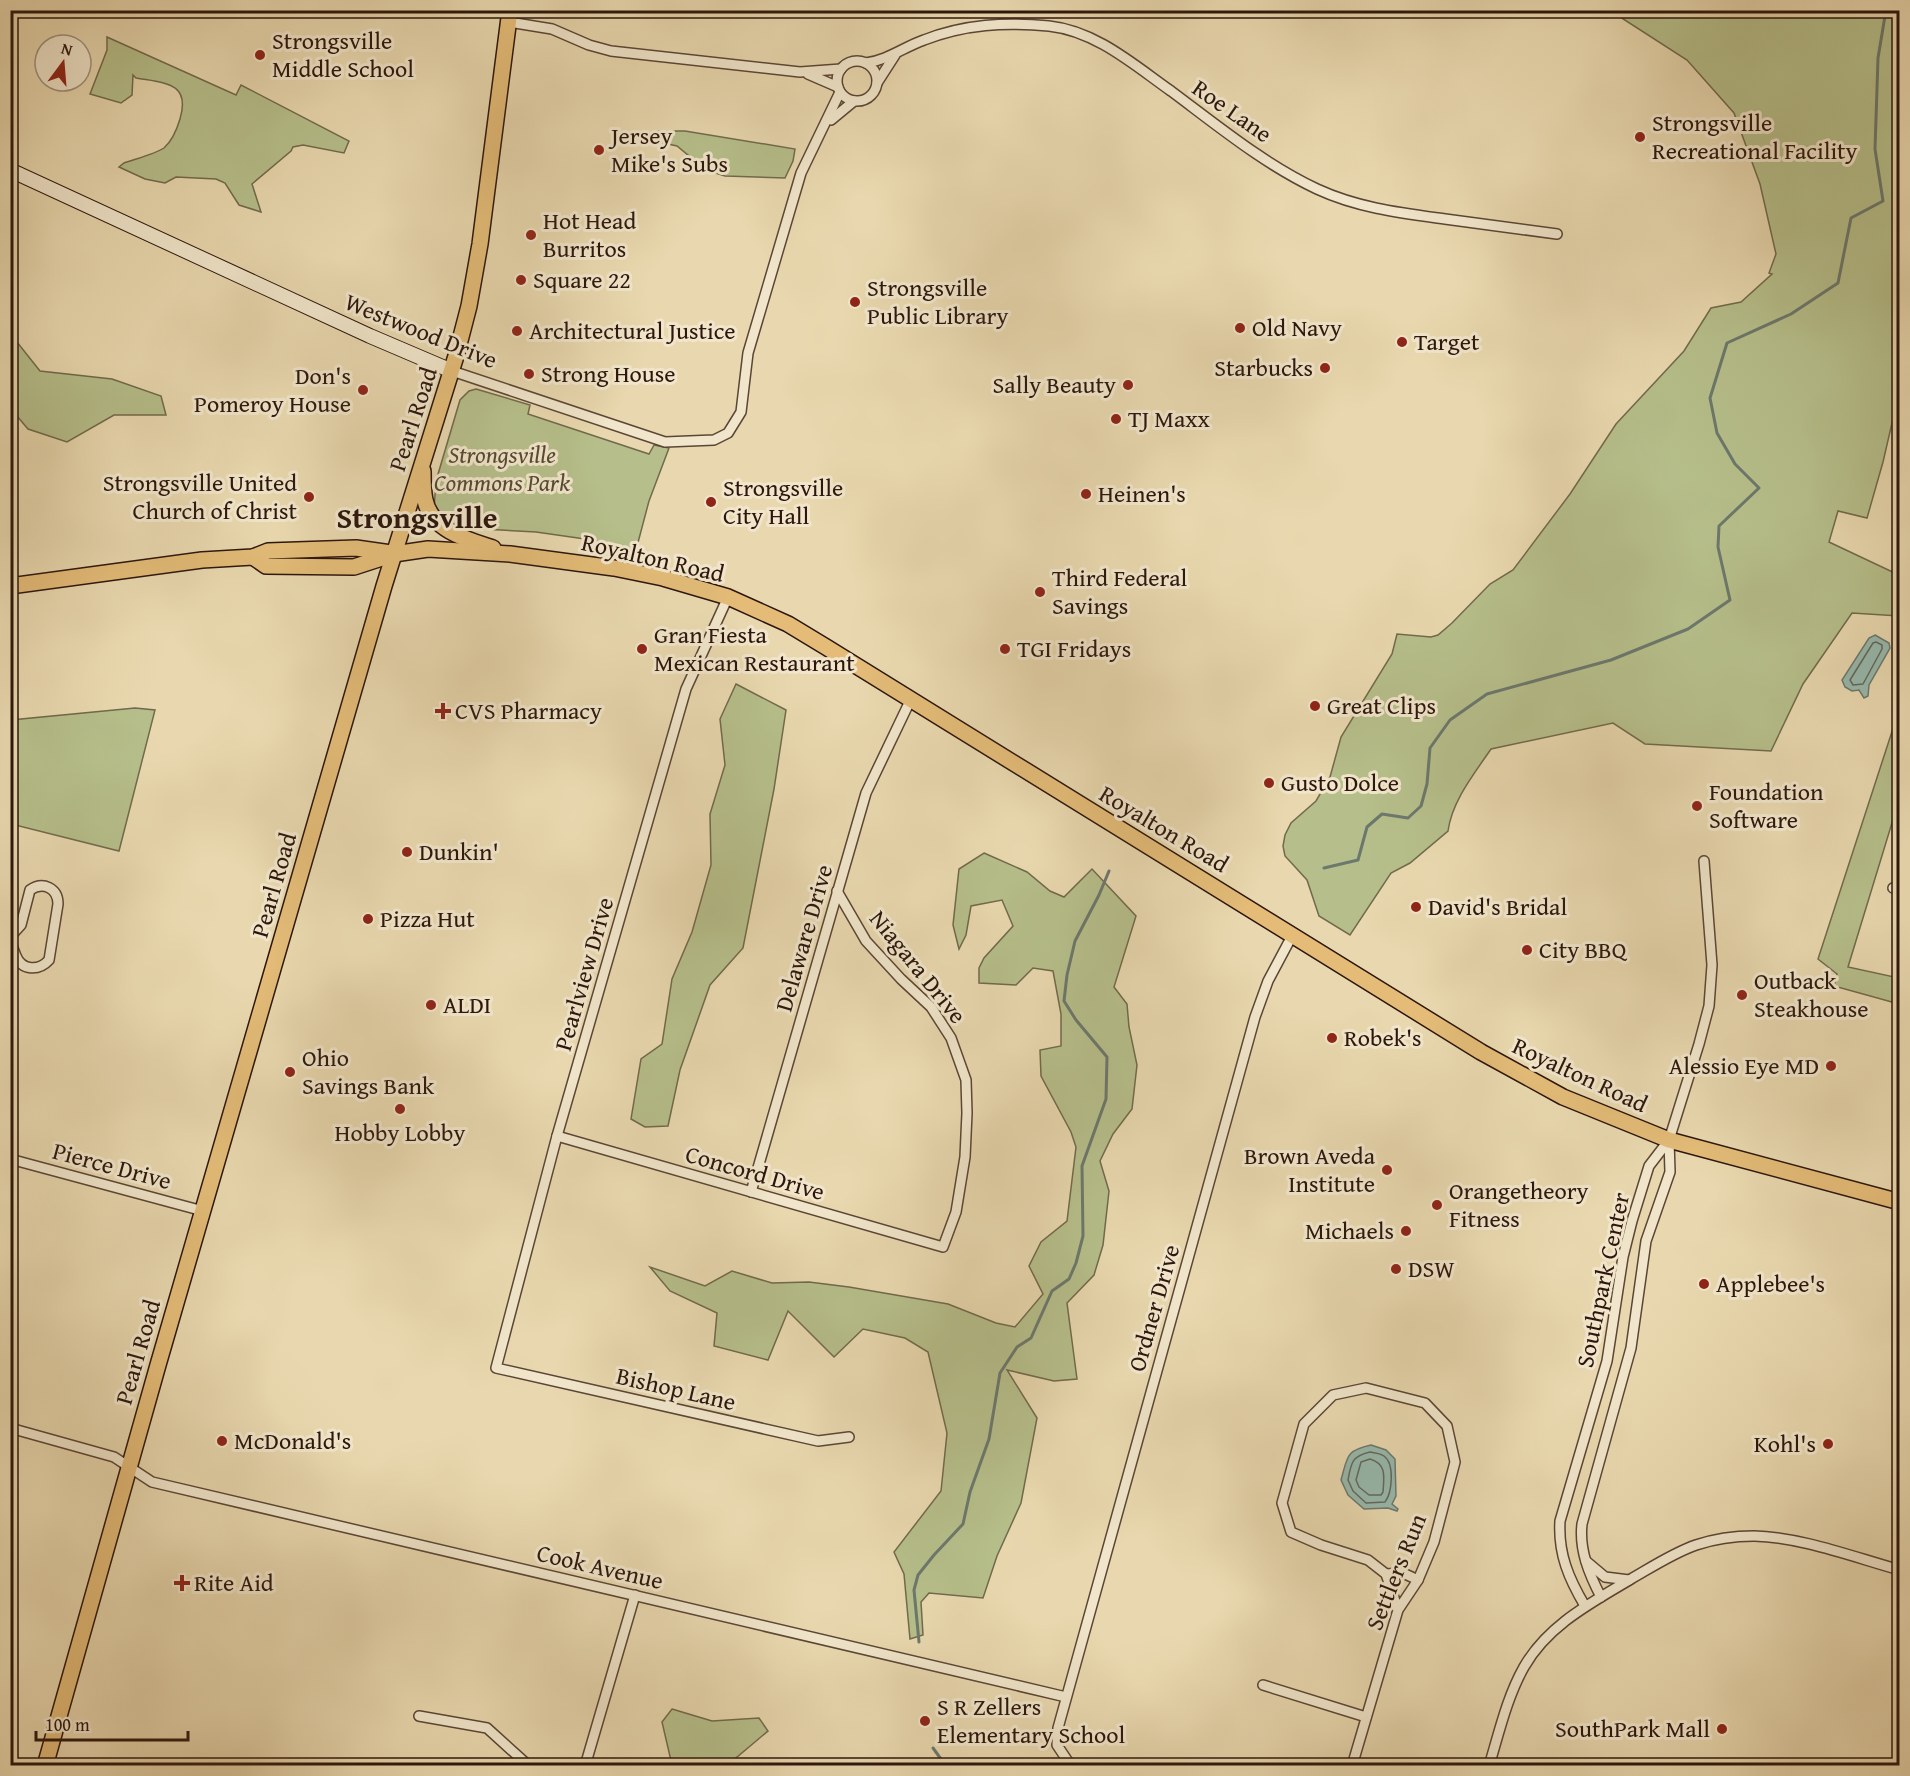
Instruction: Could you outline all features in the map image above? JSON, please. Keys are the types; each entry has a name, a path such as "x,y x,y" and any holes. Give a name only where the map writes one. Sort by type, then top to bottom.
{"main road":[{"name":"Pearl Road","path":"45,1766 202,1211 394,554 452,371 469,306 480,244 509,16"},
{"path":"423,461 425,502 438,524 478,543 510,554"},
{"name":"Royalton Road","path":"10,586 202,560 253,557 266,566 354,567 394,554 428,549 510,554 639,572 728,597 788,624 1481,1052 1563,1097 1669,1140 1899,1202"}],"street":[{"path":"509,16 611,51 800,72 815,76 854,101 868,98 875,90 877,83 874,70 866,63 851,62 841,69 800,72"},
{"name":"Roe Lane","path":"866,63 897,54 920,41 962,27 1010,24 1051,26 1068,30 1097,41 1118,53 1232,136 1285,172 1317,189 1346,201 1384,211 1557,234"},
{"name":"Roe Lane","path":"877,83 897,54"},
{"path":"839,90 837,78 841,69"},
{"name":"Westwood Drive","path":"10,170 360,332 452,371 665,441 701,441 723,437 733,427 741,412 748,352 801,173 825,126 839,90"},
{"name":"Westwood Drive","path":"825,126 854,101"},
{"name":"Pearlview Drive","path":"496,1368 557,1136 686,689 728,597"},
{"name":"Delaware Drive","path":"751,1192 866,793 910,701"},
{"path":"1669,1140 1699,1044 1710,998 1711,956 1704,861"},
{"path":"10,937 21,925 30,890 39,886 48,886 53,890 57,895 58,904 49,960 41,967 33,969 26,967 17,959 10,942"},
{"name":"Niagara Drive","path":"837,891 866,941 931,1007 951,1038 966,1080 965,1157 956,1212 943,1247"},
{"name":"Ordner Drive","path":"1071,1766 1057,1745 1058,1728 1066,1697 1255,1017 1268,981 1293,934"},
{"name":"Concord Drive","path":"557,1136 943,1247"},
{"name":"Southpark Center","path":"1601,1597 1591,1578 1586,1561 1582,1541 1582,1524 1632,1342 1646,1241 1670,1172 1669,1140"},
{"name":"Southpark Center","path":"1585,1606 1564,1565 1560,1544 1560,1521 1607,1361 1623,1257 1632,1221 1649,1166 1669,1140"},
{"name":"Pierce Drive","path":"10,1159 202,1211"},
{"name":"Bishop Lane","path":"496,1368 818,1441 849,1437"},
{"name":"Settlers Run","path":"1352,1766 1398,1610 1418,1580 1434,1542 1455,1462 1447,1426 1425,1404 1366,1388 1333,1395 1304,1424 1282,1503 1291,1532 1321,1545 1368,1560 1386,1574"},
{"name":"Cook Avenue","path":"10,1428 114,1456 152,1482 1066,1697"},
{"path":"1490,1766 1508,1704 1523,1668 1549,1635 1585,1606 1688,1548 1717,1540 1746,1536 1788,1540 1899,1570"},
{"path":"1586,1561 1605,1577 1629,1580"},
{"path":"1398,1610 1386,1574 1403,1573 1418,1580"},
{"path":"585,1766 635,1595"},
{"path":"1263,1685 1366,1717"},
{"path":"419,1716 487,1728 529,1766"}],"green space":[{"path":"1604,11 1899,11 1899,404 1895,410 1867,518 1838,511 1829,542 1899,575 1899,616 1852,613 1803,684 1771,751 1645,744 1613,723 1491,749 1459,798 1448,831 1410,863 1391,873 1350,935 1319,916 1307,880 1285,856 1283,846 1291,823 1316,801 1330,777 1341,737 1392,654 1397,634 1431,637 1438,635 1490,584 1513,570 1570,494 1616,424 1684,351 1711,308 1741,302 1772,274 1769,273 1776,254 1760,184 1734,113 1687,60 1614,13"},
{"path":"107,37 236,95 241,85 349,141 344,153 303,145 293,147 252,184 261,212 239,205 225,183 216,179 176,177 165,183 145,179 119,167 167,145 180,119 182,98 173,86 136,78 133,75 132,95 121,103 90,94 93,93 93,86 107,50"},
{"path":"658,131 685,131 795,149 793,161 785,178 725,176 706,170 677,146 654,141"},
{"path":"11,339 17,342 40,371 112,379 161,396 166,415 114,415 67,442 28,429 11,409"},
{"name":"Strongsville Commons Park","path":"476,389 530,405 528,414 649,454 654,445 669,448 649,501 636,550 592,540 536,532 463,528 443,521 434,509 436,481 460,400 469,391"},
{"path":"736,684 786,710 774,789 743,948 710,985 680,1070 668,1126 645,1127 631,1119 641,1059 662,1044 672,979 692,932 711,865 710,814 725,765 720,719"},
{"path":"135,708 155,710 119,851 11,824 11,720"},
{"path":"1899,710 1899,800 1848,967 1899,978 1899,1004 1834,986 1837,974 1818,959"},
{"path":"984,853 1027,872 1050,891 1064,897 1092,869 1136,916 1114,987 1127,1004 1137,1065 1132,1109 1113,1134 1100,1161 1109,1191 1103,1245 1094,1275 1067,1303 1077,1379 1054,1381 1007,1370 1037,1418 1021,1503 997,1556 983,1598 929,1593 921,1602 923,1635 910,1639 904,1574 894,1552 941,1491 947,1433 928,1352 905,1338 863,1329 834,1357 788,1311 768,1360 714,1346 717,1313 670,1291 650,1267 705,1286 732,1271 772,1283 809,1282 849,1287 948,1304 996,1323 1015,1327 1043,1294 1029,1266 1041,1242 1067,1221 1076,1147 1071,1132 1041,1076 1040,1050 1061,1046 1061,1014 1053,971 1033,968 1016,985 979,983 979,968 984,958 1013,926 1002,900 971,906 966,935 959,949 953,925 959,869"},
{"path":"672,1709 712,1721 759,1718 768,1731 736,1758 734,1765 672,1765 662,1722"}],"water":[{"path":"1875,635 1889,643 1890,648 1869,685 1868,696 1864,698 1859,690 1852,691 1845,687 1842,680 1869,638"},
{"path":"1371,1445 1386,1450 1395,1459 1396,1496 1392,1504 1398,1509 1397,1511 1388,1508 1364,1509 1348,1495 1341,1480 1352,1452"}],"waterway":[{"path":"1324,868 1358,860 1367,827 1382,814 1408,818 1421,806 1427,784 1430,748 1450,720 1487,694 1611,660 1688,629 1730,600 1718,547 1719,526 1759,488 1735,464 1717,433 1710,398 1727,343 1791,314 1838,283 1851,218 1883,201 1875,149 1878,58 1886,10"},
{"path":"919,1642 914,1590 918,1575 963,1524 970,1492 989,1439 1000,1373 1017,1347 1031,1338 1052,1291 1069,1279 1083,1236 1082,1166 1106,1099 1107,1057 1076,1020 1064,1001 1075,941 1109,871"},
{"path":"933,1748 946,1766"}],"place":[{"name":"Strongsville Middle School","path":"260,55"},
{"name":"Strongsville Recreational Facility","path":"1640,137"},
{"name":"Jersey Mike's Subs","path":"599,150"},
{"name":"Hot Head Burritos","path":"531,235"},
{"name":"Square 22","path":"521,280"},
{"name":"Strongsville Public Library","path":"855,302"},
{"name":"Old Navy","path":"1240,328"},
{"name":"Architectural Justice","path":"517,331"},
{"name":"Target","path":"1402,342"},
{"name":"Starbucks","path":"1325,368"},
{"name":"Strong House","path":"529,374"},
{"name":"Sally Beauty","path":"1128,385"},
{"name":"Don's Pomeroy House","path":"363,390"},
{"name":"TJ Maxx","path":"1116,419"},
{"name":"Heinen's","path":"1086,494"},
{"name":"Strongsville United Church of Christ","path":"309,497"},
{"name":"Strongsville City Hall","path":"711,502"},
{"name":"Third Federal Savings","path":"1040,592"},
{"name":"Gran Fiesta Mexican Restaurant","path":"642,649"},
{"name":"TGI Fridays","path":"1005,649"},
{"name":"Great Clips","path":"1315,706"},
{"name":"CVS Pharmacy","path":"443,711"},
{"name":"Gusto Dolce","path":"1269,783"},
{"name":"Foundation Software","path":"1697,806"},
{"name":"Dunkin'","path":"407,852"},
{"name":"David's Bridal","path":"1416,907"},
{"name":"Pizza Hut","path":"368,919"},
{"name":"City BBQ","path":"1527,950"},
{"name":"Outback Steakhouse","path":"1742,995"},
{"name":"ALDI","path":"431,1005"},
{"name":"Robek's","path":"1332,1038"},
{"name":"Alessio Eye MD","path":"1831,1066"},
{"name":"Ohio Savings Bank","path":"290,1072"},
{"name":"Hobby Lobby","path":"400,1109"},
{"name":"Brown Aveda Institute","path":"1387,1170"},
{"name":"Orangetheory Fitness","path":"1437,1205"},
{"name":"Michaels","path":"1406,1231"},
{"name":"DSW","path":"1396,1269"},
{"name":"Applebee's","path":"1704,1284"},
{"name":"McDonald's","path":"222,1441"},
{"name":"Kohl's","path":"1828,1444"},
{"name":"Rite Aid","path":"182,1583"},
{"name":"S R Zellers Elementary School","path":"925,1721"},
{"name":"SouthPark Mall","path":"1722,1729"}],"district":[{"name":"Strongsville","path":"417,518"}]}
